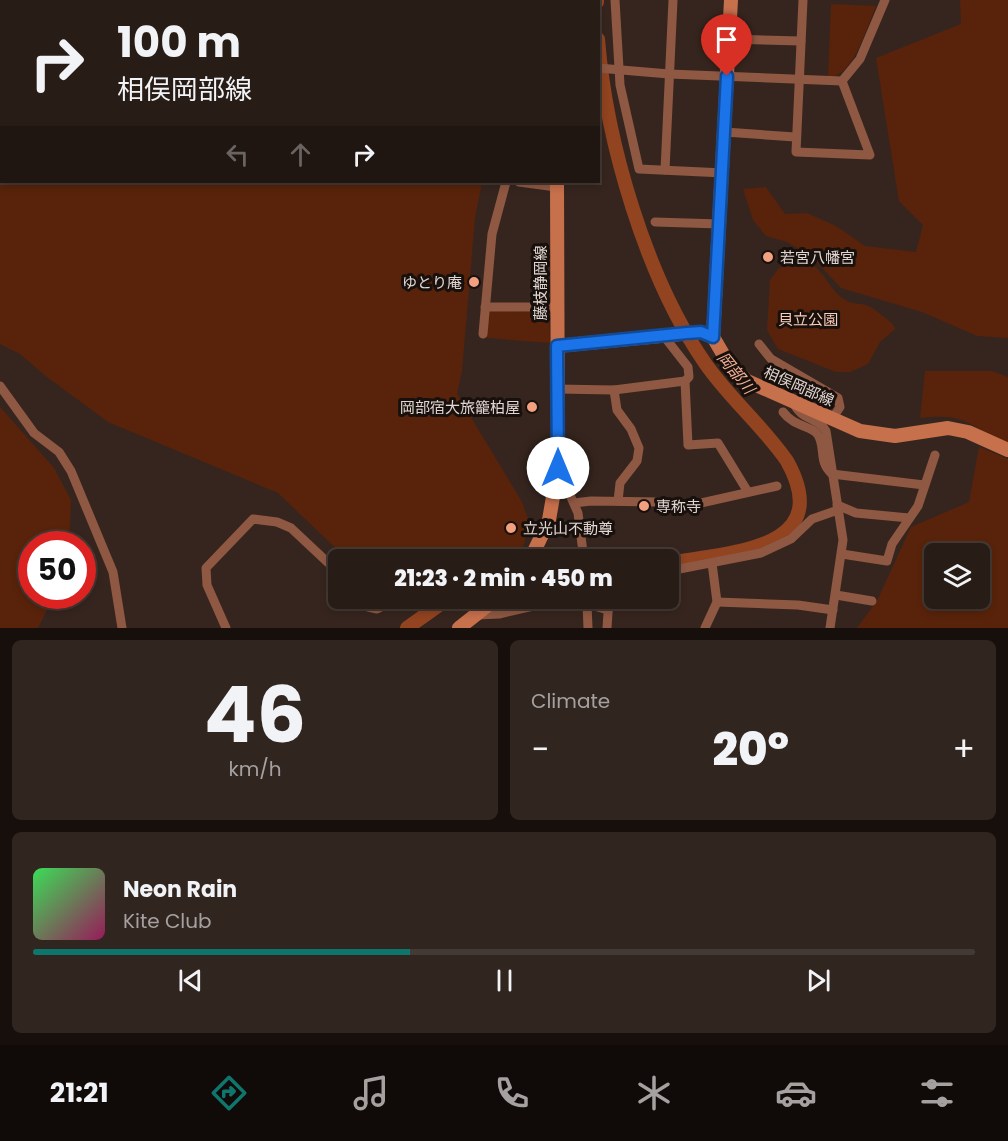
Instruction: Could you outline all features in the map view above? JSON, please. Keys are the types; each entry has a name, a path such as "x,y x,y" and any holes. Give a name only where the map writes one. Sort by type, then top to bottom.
{"main road":[{"path":"557,346 668,334 707,335 724,173 731,0"},
{"name":"藤枝静岡線","path":"535,549 549,520 558,468 557,184"},
{"name":"相俣岡部線","path":"707,335 742,377 788,407 877,435 895,436 948,428 968,432 1008,450"},
{"path":"459,628 484,609"}],"street":[{"path":"615,0 626,123 639,169 724,173"},
{"path":"665,170 673,0"},
{"path":"803,0 796,152 870,155 842,81"},
{"path":"842,81 860,59 885,0"},
{"path":"729,39 801,42"},
{"path":"600,68 669,74 842,81"},
{"path":"725,132 795,137"},
{"path":"483,334 492,234 506,183"},
{"path":"538,183 557,184"},
{"path":"655,222 720,224"},
{"path":"485,307 556,307"},
{"path":"557,389 614,390 685,381 689,377 688,368 668,334"},
{"path":"759,344 771,359 838,399 840,407 832,419"},
{"path":"685,381 688,445 718,443 748,492"},
{"path":"0,386 34,433 59,452 71,471 113,572 122,628"},
{"path":"614,390 617,410 635,437 639,456 624,475 618,501"},
{"path":"788,407 823,426 826,431 838,508 842,554 830,628"},
{"path":"842,554 887,561 892,544 918,506 935,455"},
{"path":"558,468 574,503 581,527 583,549"},
{"path":"832,474 924,484"},
{"path":"574,503 659,502 679,508 777,486"},
{"path":"679,569 731,561 775,547 802,531 812,519 838,508 856,513 909,518"},
{"path":"226,628 207,585 206,568 253,519 277,522 291,528 328,563"},
{"path":"705,628 717,602 712,563"},
{"path":"836,595 872,601"},
{"path":"717,602 798,605 833,610"},
{"path":"477,615 521,609"},
{"path":"587,609 588,628"},
{"path":"603,609 607,628"}],"green space":[{"path":"960,0 1008,0 1008,338 977,336 922,312 841,288 810,255 787,242 766,236 753,220 743,189 766,187 785,214 807,213 836,226 865,246 916,252 923,225 899,201 876,58 961,24"},
{"path":"831,4 876,6 852,60 837,75 828,77"},
{"path":"0,183 482,183 475,218 462,371 457,394 522,502 530,524 522,549 337,549 278,493 108,422 20,354 0,344"},
{"name":"貝立公園","path":"798,260 815,267 834,291 847,301 870,307 893,324 895,329 880,342 868,364 850,372 836,372 778,349 767,330 770,280 779,268"},
{"path":"486,311 549,312 550,343 487,338"},
{"path":"925,371 992,371 1008,377 1008,444 959,419 920,418"},
{"path":"0,407 54,468 71,500 70,531 18,531 18,609 48,609 38,628 0,628"},
{"path":"979,447 1008,459 1008,628 857,628 877,601 911,527 969,502"}],"waterway":[{"name":"岡部川","path":"600,59 610,121 632,207 665,291 684,329 705,363 787,461 799,491 798,513 787,530 769,542 745,550 679,561"},
{"name":"岡部川","path":"407,628 434,609"}],"place":[{"name":"若宮八幡宮","path":"768,257"},
{"name":"ゆとり庵","path":"474,282"},
{"name":"岡部宿大旅籠柏屋","path":"532,407"},
{"name":"専称寺","path":"644,506"},
{"name":"立光山不動尊","path":"511,528"}],"route":[{"path":"558,468 557,346 663,334 701,332 713,337 724,173 727,76"}]}
